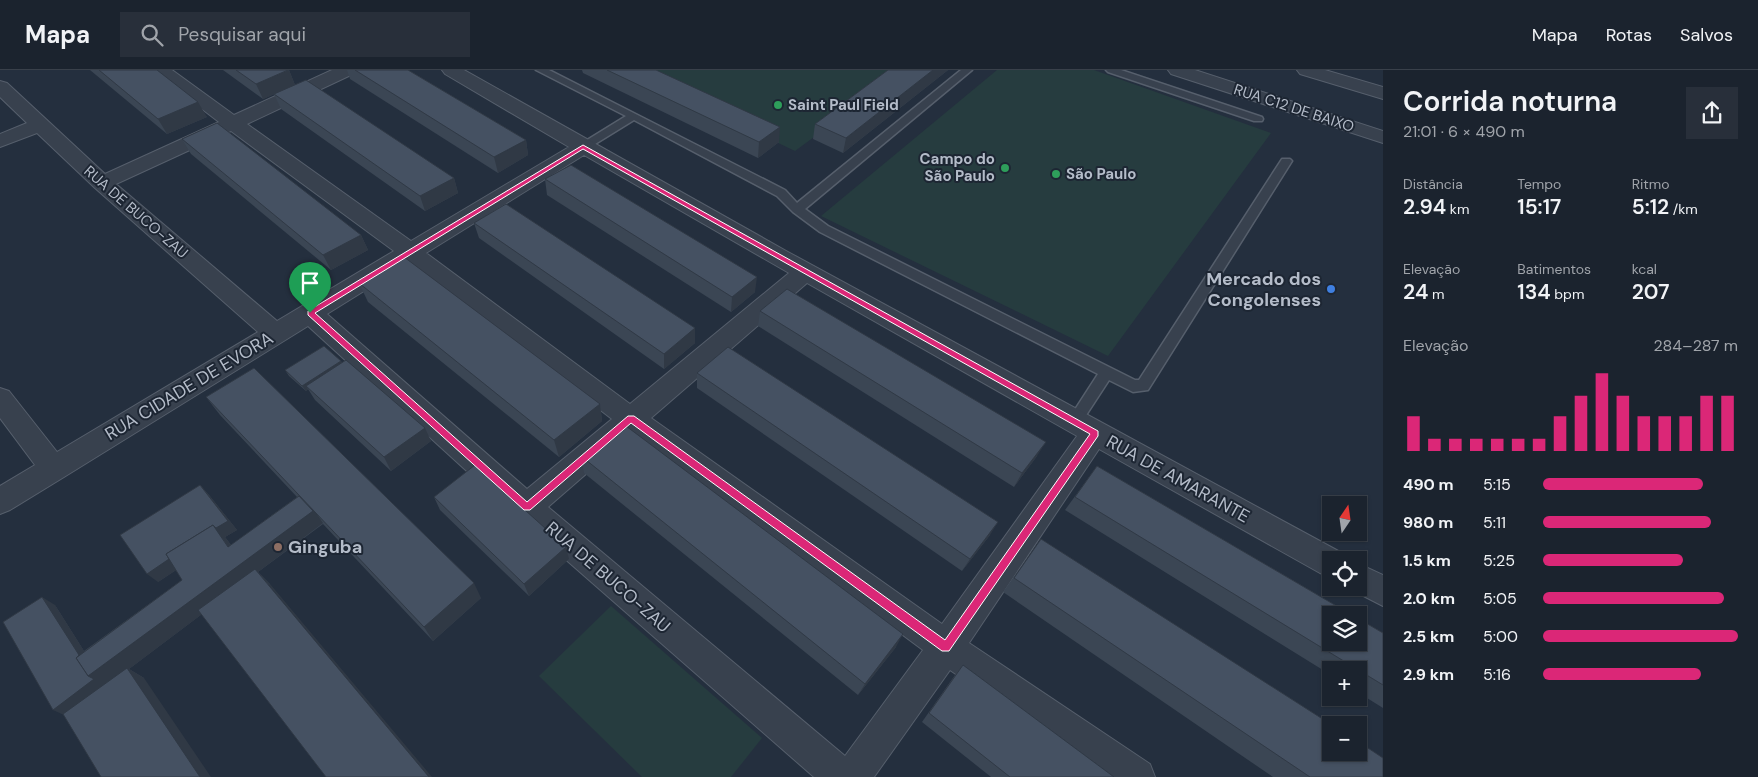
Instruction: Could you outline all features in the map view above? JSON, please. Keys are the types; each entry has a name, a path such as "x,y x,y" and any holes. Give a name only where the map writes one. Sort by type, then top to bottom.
{"street":[{"path":"160,70 410,252 631,419 946,647 1137,777"},
{"path":"102,183 347,70"},
{"name":"RUA DE AMARANTE","path":"451,70 583,147 1084,428 1322,558"},
{"name":"RUA C12 DE BAIXO","path":"1177,70 1383,137"},
{"path":"1306,70 1383,93"},
{"name":"RUA DE BUCO-ZAU","path":"0,87 102,183 275,333"},
{"path":"0,140 41,124"},
{"name":"RUA CIDADE DE EVORA","path":"0,501 583,147"},
{"path":"527,507 806,271"},
{"name":"RUA DE BUCO-ZAU","path":"310,313 527,507 842,777"},
{"path":"0,398 54,469"},
{"path":"852,777 946,647 1084,428"},
{"path":"1367,582 1383,591"}],"lane":[{"path":"541,70 781,193 796,209 824,229 1133,386 1143,386 1286,161"},
{"path":"796,209 967,70"},
{"path":"1111,70 1258,119"},
{"path":"583,147 634,116"},
{"path":"1084,428 1106,373"}],"green space":[{"name":"Saint Paul Field","path":"624,70 905,70 795,151"},
{"name":"São Paulo","path":"997,70 1094,70 1271,133 1108,356 821,216"},
{"path":"611,606 762,738 731,777 642,777 539,676"}],"building":[{"path":"99,70 157,70 198,102 158,119"},
{"path":"236,70 288,70 256,84"},
{"path":"355,70 408,70 526,140 494,157"},
{"path":"607,70 656,70 780,127 759,142"},
{"path":"888,70 933,70 846,138 815,124"},
{"path":"306,80 454,178 420,196 274,94"},
{"path":"217,123 361,235 323,255 182,139"},
{"path":"571,165 757,277 732,297 545,179"},
{"path":"506,204 695,328 664,354 474,223"},
{"path":"404,257 600,404 554,440 359,283"},
{"path":"787,289 1046,442 1022,473 760,311"},
{"path":"324,346 341,361 302,386 285,370"},
{"path":"728,347 998,522 970,559 697,373"},
{"path":"346,360 425,428 384,457 306,386"},
{"path":"254,368 474,583 424,627 206,397"},
{"path":"622,423 903,634 865,684 581,456"},
{"path":"475,465 566,547 524,584 434,497"},
{"path":"1097,466 1337,606 1322,606 1322,648 1075,497"},
{"path":"200,485 228,521 216,528 213,525 166,554 169,559 147,574 120,535"},
{"path":"299,496 313,511 88,676 76,658 182,580 166,554 213,525 228,547"},
{"path":"1041,539 1322,719 1322,761 1367,761 1367,747 1383,758 1383,777 1310,777 1014,578"},
{"path":"255,569 429,777 326,777 198,610"},
{"path":"42,597 79,655 76,658 88,676 94,679 53,710 3,622"},
{"path":"1367,624 1383,633 1383,685 1367,675 1367,661 1344,661 1327,651 1367,651"},
{"path":"963,665 1114,777 1010,777 929,713"},
{"path":"127,668 200,777 101,777 63,714"}],"place":[{"name":"Saint Paul Field","path":"778,105"},
{"name":"Campo do São Paulo","path":"1005,168"},
{"name":"São Paulo","path":"1056,174"},
{"name":"Mercado dos Congolenses","path":"1331,289"},
{"name":"Ginguba","path":"278,547"}],"route":[{"path":"583,147 1095,433 946,647 631,419 527,507 310,313 583,147"}]}
